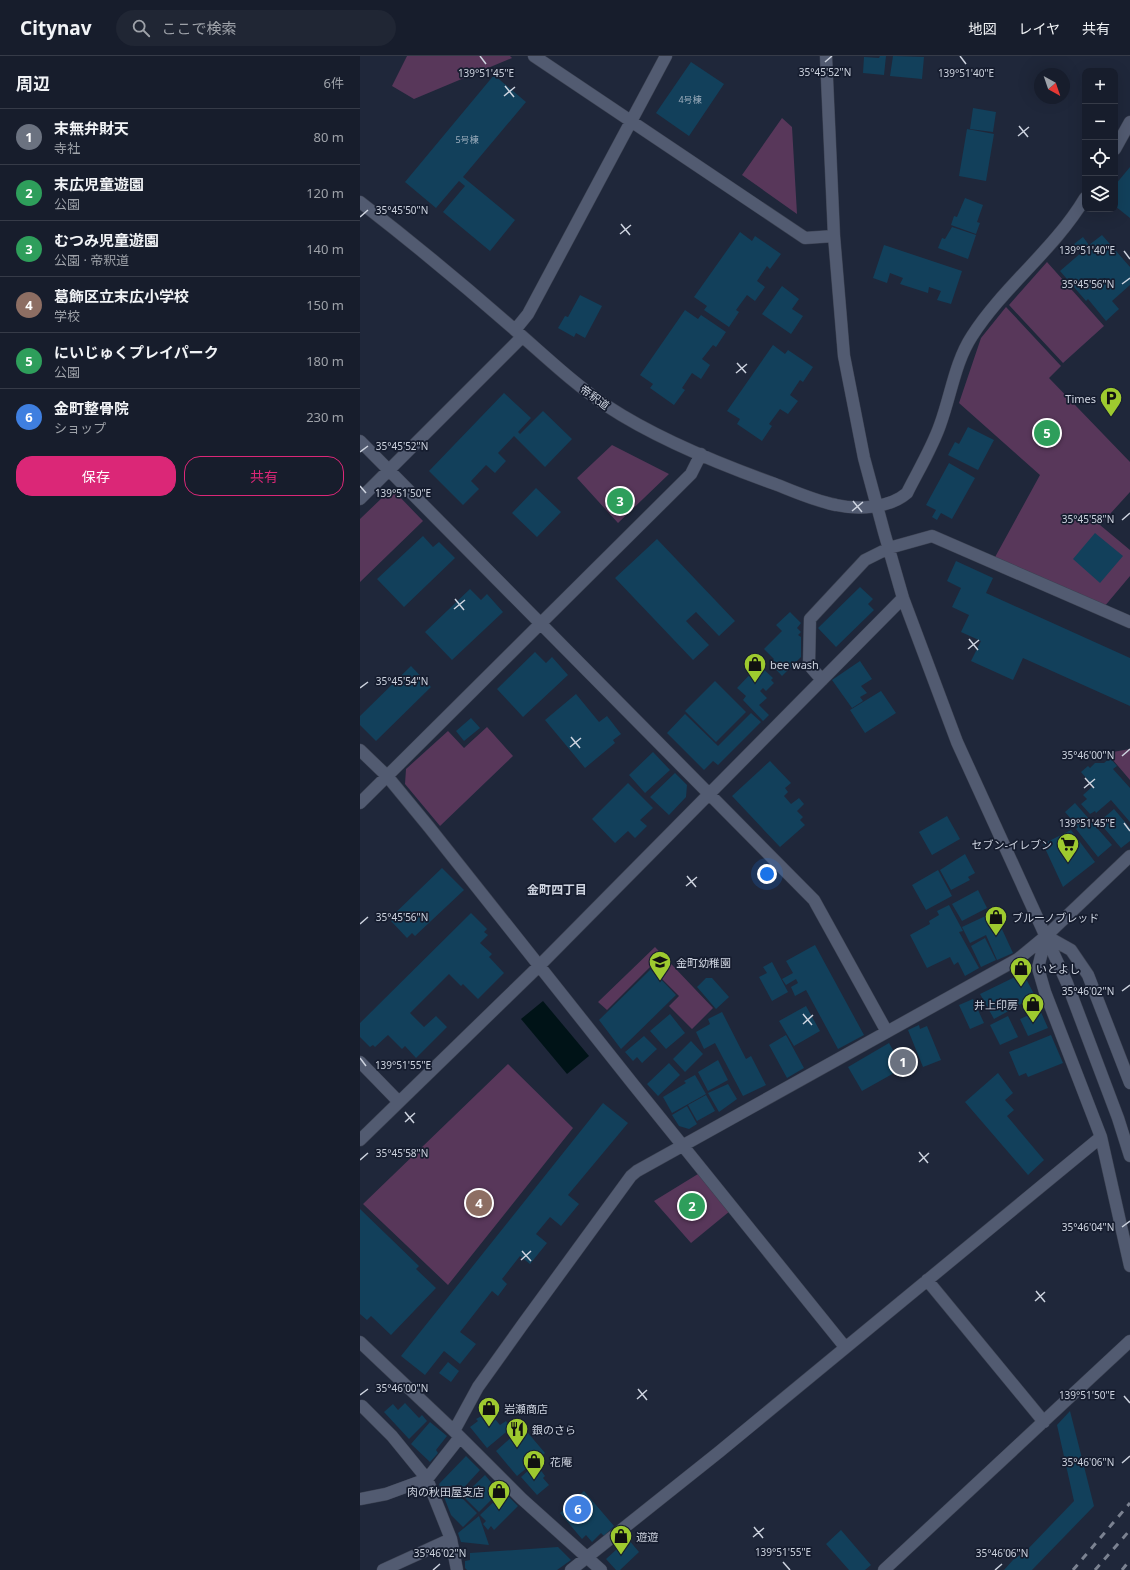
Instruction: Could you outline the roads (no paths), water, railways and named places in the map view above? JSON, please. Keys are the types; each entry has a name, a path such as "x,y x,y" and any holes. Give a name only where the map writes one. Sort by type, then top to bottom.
{"street":[{"path":"534,56 805,238 834,236"},
{"path":"360,499 518,333 666,56"},
{"path":"826,56 834,236 844,356 864,458 877,506 903,598 956,742 1067,983 1118,1118 1130,1156"},
{"path":"1118,144 1130,122"},
{"name":"帝釈道","path":"360,202 569,377 608,407 636,423 701,454 822,502 838,506 877,506 899,500 907,493 940,426 966,346 984,318 1033,265 1072,219 1082,203"},
{"path":"360,441 711,794 814,900 887,1032"},
{"path":"360,802 691,474 701,454"},
{"path":"822,680 809,665 810,619 865,560 889,548 932,536 1130,622"},
{"path":"360,1140 539,966 711,794 903,598"},
{"path":"360,750 387,776 682,1145 846,1347"},
{"path":"360,1499 386,1494 427,1479 457,1434 487,1375 631,1176 682,1145 775,1096 1018,959 1046,936 1130,856"},
{"path":"1046,936 1071,950 1088,975 1130,1083"},
{"path":"1046,936 1038,968 1045,992 1101,1137 1130,1266"},
{"path":"360,1062 399,1102"},
{"path":"571,1570 588,1558 1101,1137"},
{"path":"927,1280 1044,1422"},
{"path":"884,1570 1130,1341"},
{"path":"360,1342 457,1434 522,1499 601,1570"},
{"path":"362,1406 392,1436 427,1479 452,1539 457,1570"},
{"path":"382,1570 452,1539"}],"railway":[{"path":"1073,1570 1130,1503"},
{"path":"1095,1570 1130,1530"},
{"path":"1122,1570 1130,1560"}],"place":[{"name":"Times","path":"1111,418"},
{"name":"にいじゅくプレイパーク","path":"1047,433"},
{"name":"むつみ児童遊園","path":"620,501"},
{"name":"bee wash","path":"755,684"},
{"name":"セブン-イレブン","path":"1068,864"},
{"name":"ブルーノブレッド","path":"996,936"},
{"name":"金町幼稚園","path":"660,982"},
{"name":"いとよし","path":"1021,988"},
{"name":"井上印房","path":"1033,1024"},
{"name":"末無弁財天","path":"903,1062"},
{"name":"葛飾区立末広小学校","path":"479,1203"},
{"name":"末広児童遊園","path":"692,1206"},
{"name":"岩瀬商店","path":"489,1428"},
{"name":"銀のさら","path":"517,1448"},
{"name":"花庵","path":"534,1480"},
{"name":"金町整骨院","path":"578,1509"},
{"name":"肉の秋田屋支店","path":"499,1510"},
{"name":"遊遊","path":"621,1556"}],"district":[{"name":"金町四丁目","path":"557,889"}]}
